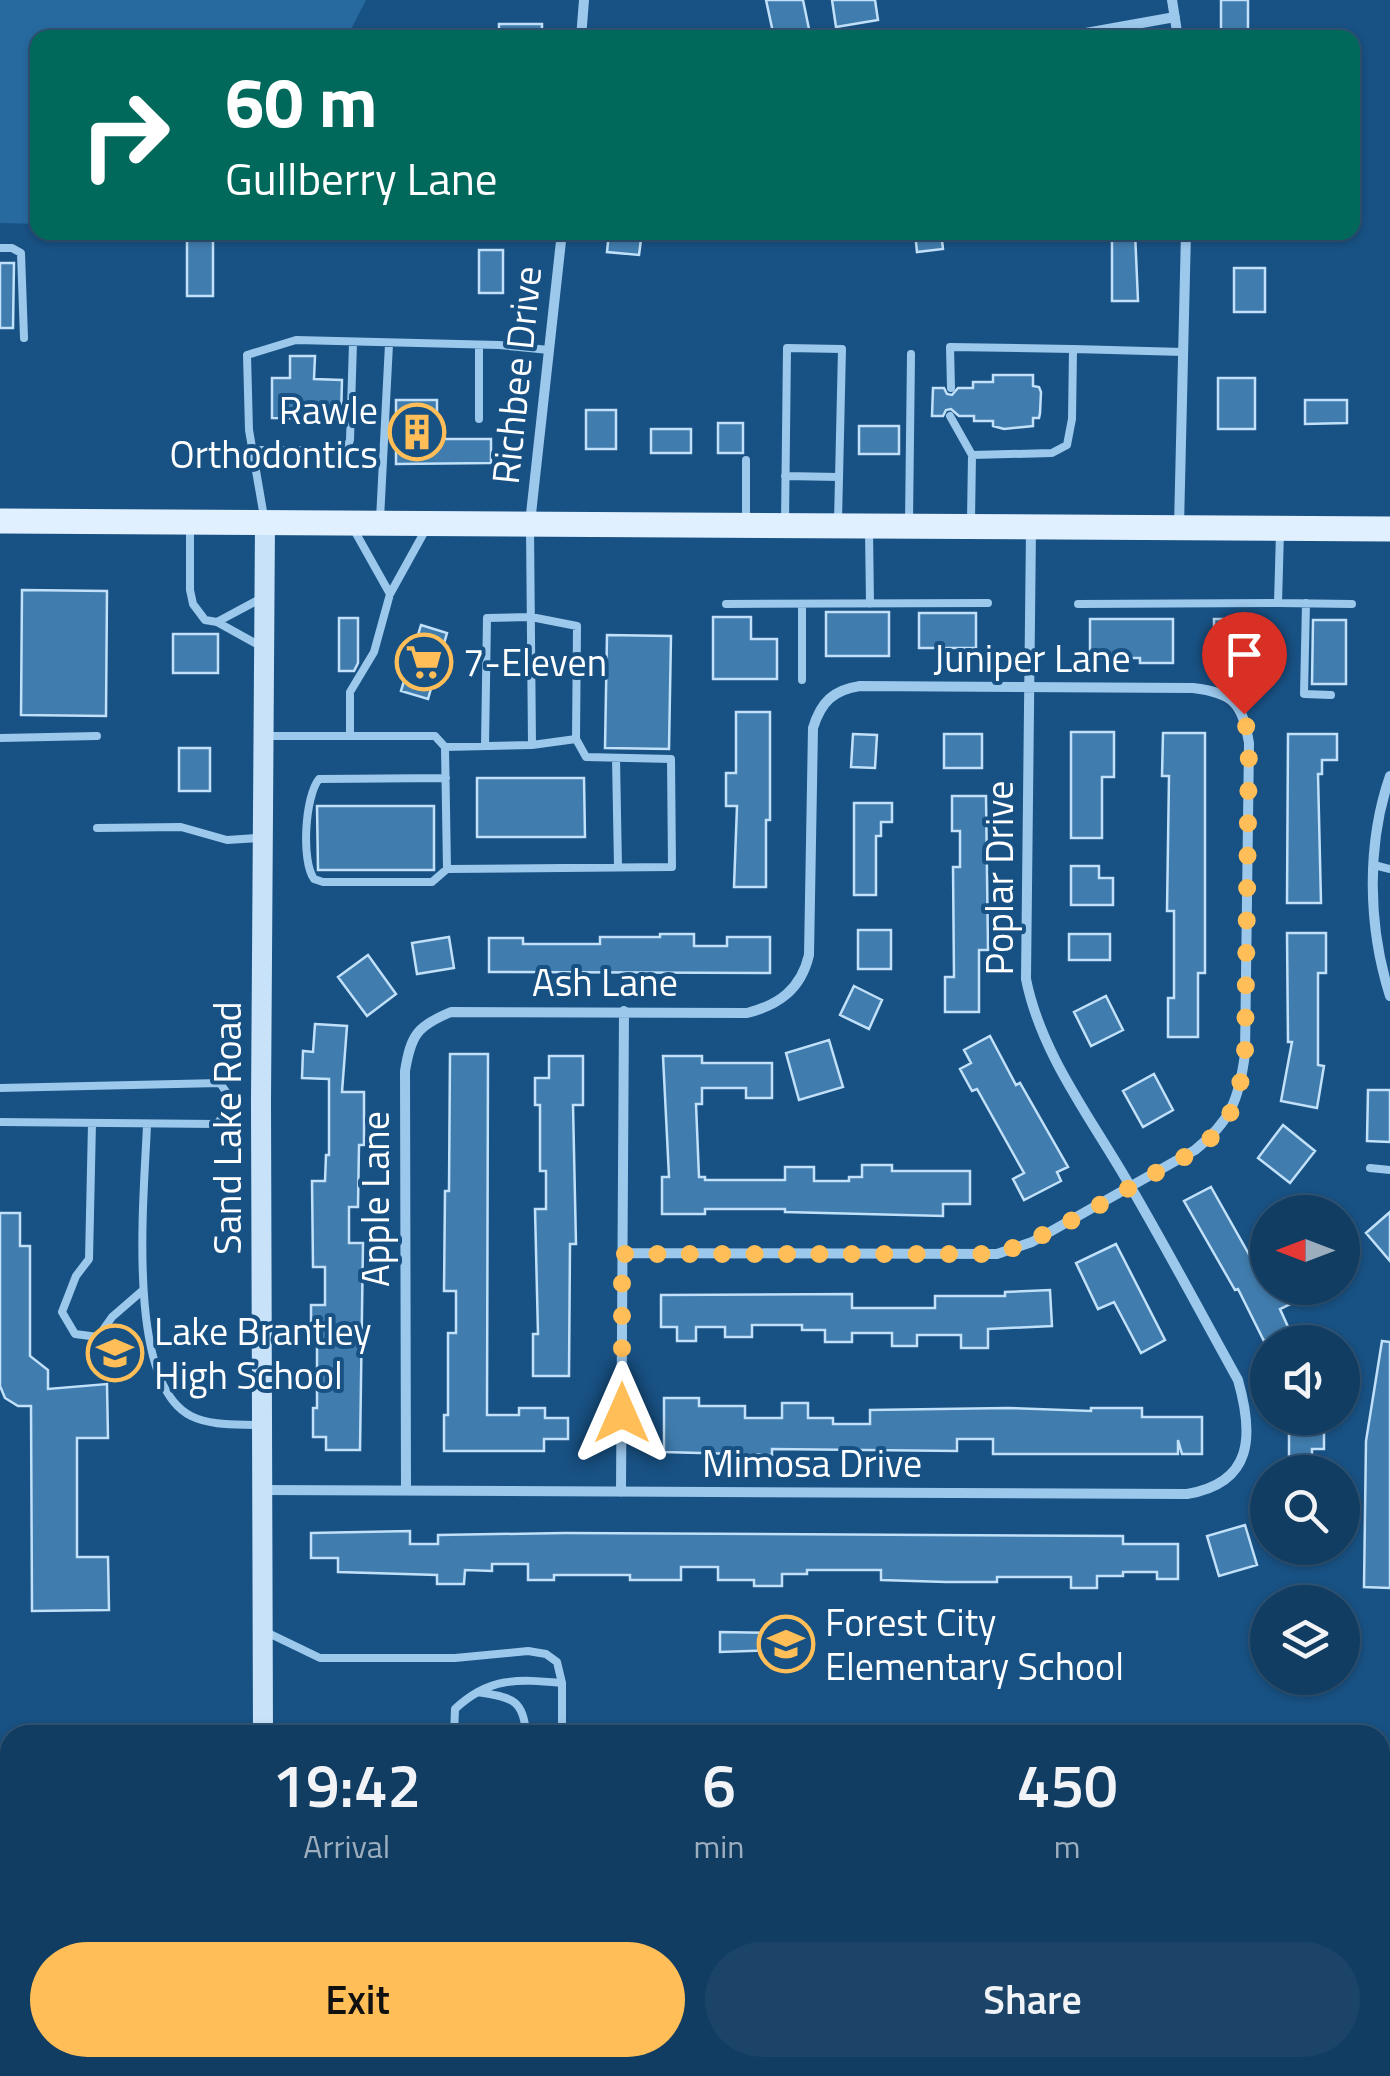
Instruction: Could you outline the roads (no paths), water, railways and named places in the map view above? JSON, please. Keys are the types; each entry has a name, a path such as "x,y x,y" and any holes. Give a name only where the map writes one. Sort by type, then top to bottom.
{"main road":[{"path":"0,520 1390,529"}],"street":[{"path":"582,30 584,0"},
{"path":"1172,0 1176,30"},
{"path":"1102,30 1174,17"},
{"name":"Richbee Drive","path":"530,524 561,240"},
{"path":"1180,528 1186,240"},
{"name":"Sand Lake Road","path":"263,1725 261,1102 265,522"},
{"name":"Poplar Drive","path":"1032,527 1026,979 1033,1014 1050,1051 1238,1380 1246,1427 1244,1452 1235,1472"},
{"name":"Juniper Lane","path":"792,991 806,971 809,955 813,728 819,709 842,689 1193,688 1217,691 1233,700 1244,714 1249,742 1245,1054 1240,1086 1233,1108 1218,1131 1195,1150 1131,1187"},
{"path":"1390,776 1379,808 1374,865 1375,920 1390,996"},
{"name":"Ash Lane","path":"418,1030 451,1012 747,1013 771,1006 792,991"},
{"path":"621,1492 624,1011"},
{"name":"Apple Lane","path":"406,1490 404,1071 418,1030"},
{"path":"622,1254 997,1254 1032,1242 1131,1187"},
{"name":"Mimosa Drive","path":"262,1490 1187,1494 1220,1486 1235,1472"}],"lane":[{"path":"0,248 21,253 24,338"},
{"path":"265,522 252,450 247,356 296,340 549,350"},
{"path":"252,450 346,450 350,440 353,343"},
{"path":"380,522 389,344"},
{"path":"478,419 479,345"},
{"path":"951,388 950,347 1184,352"},
{"path":"785,525 787,348 842,349 838,526"},
{"path":"972,455 1042,454 1066,445 1072,419 1072,349"},
{"path":"909,526 911,354"},
{"path":"950,416 972,455 971,526"},
{"path":"746,460 746,524"},
{"path":"786,476 839,477"},
{"path":"190,521 193,604 205,620 217,622 264,648"},
{"path":"350,522 390,594"},
{"path":"350,736 350,692 374,652 390,594 430,523"},
{"path":"530,524 532,745"},
{"path":"868,526 870,604"},
{"path":"1278,603 1280,528"},
{"path":"217,622 264,597"},
{"path":"726,604 988,603"},
{"path":"802,604 802,680"},
{"path":"1078,604 1352,604"},
{"path":"1306,604 1304,694 1331,695"},
{"path":"446,778 319,780 309,798 307,858 314,879 432,882 447,869 672,866 671,760 586,757 576,739 577,626 531,617 487,618 486,746"},
{"path":"0,738 98,736"},
{"path":"264,736 435,736 445,747 447,869"},
{"path":"445,747 532,745 576,739"},
{"path":"616,758 618,867"},
{"path":"98,828 181,827 227,840 263,837"},
{"path":"1374,865 1390,868"},
{"path":"0,1088 220,1082 233,1102"},
{"path":"233,1102 261,1102"},
{"path":"0,1122 218,1124 233,1102"},
{"path":"92,1123 89,1259 76,1276 62,1312 74,1334 98,1337 112,1317 142,1291"},
{"path":"147,1124 142,1291 150,1348 163,1383 178,1407 192,1416 213,1422 262,1425"},
{"path":"1370,1168 1390,1170"},
{"path":"263,1630 320,1658 456,1658 528,1651 546,1654 557,1662 562,1683 562,1725"},
{"path":"454,1725 455,1709 474,1692 504,1682 562,1683"},
{"path":"474,1692 510,1698 525,1714 526,1725"}],"place":[{"name":"Rawle Orthodontics","path":"417,432"},
{"name":"7-Eleven","path":"424,662"},
{"name":"Lake Brantley High School","path":"115,1353"},
{"name":"Forest City Elementary School","path":"786,1644"}]}
